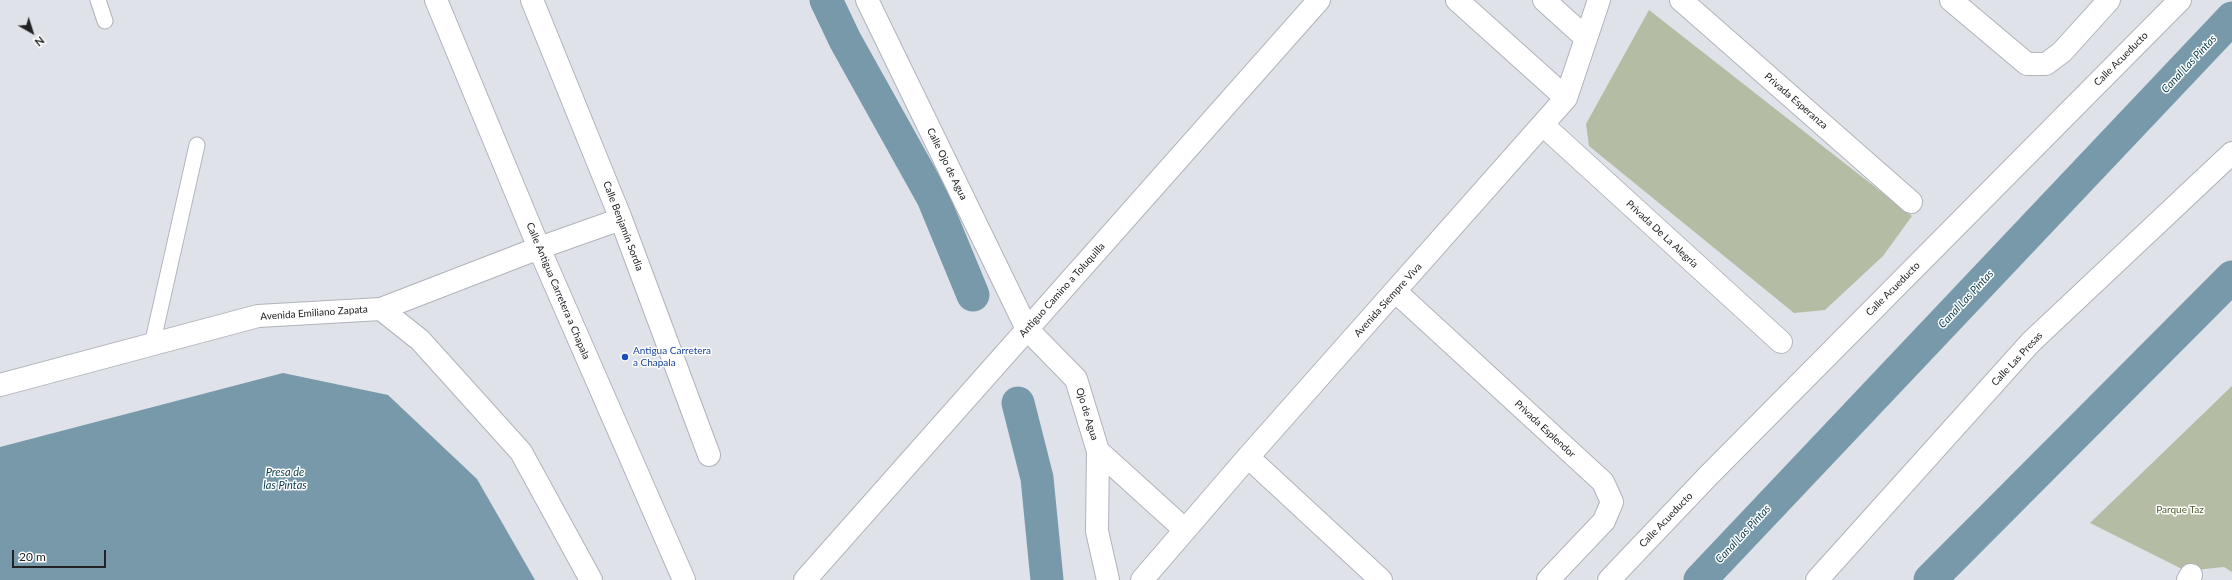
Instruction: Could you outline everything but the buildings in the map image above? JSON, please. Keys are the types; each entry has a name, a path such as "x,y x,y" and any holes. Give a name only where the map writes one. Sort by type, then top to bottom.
{"street":[{"name":"Calle Antigua Carretera a Chapala","path":"436,0 539,248 684,580"},
{"name":"Calle Benjamín Sordia","path":"532,0 621,219 709,455"},
{"name":"Calle Ojo de Agua","path":"868,0 1028,329"},
{"name":"Antiguo Camino a Toluquilla","path":"804,580 1319,0"},
{"path":"1457,0 1566,98"},
{"path":"1544,0 1586,38"},
{"name":"Avenida Siempre Viva","path":"1142,580 1248,457 1566,98 1598,0"},
{"name":"Privada Esperanza","path":"1680,0 1911,202"},
{"path":"1951,0 2027,64 2046,64 2062,52 2109,0"},
{"name":"Calle Acueducto","path":"1609,580 1708,476 2180,0"},
{"name":"Privada De La Alegría","path":"1543,124 1780,342"},
{"name":"Calle Las Presas","path":"1817,580 2030,342 2232,153"},
{"name":"Avenida Emiliano Zapata","path":"0,385 258,316 381,309 539,248 621,219"},
{"name":"Privada Esplendor","path":"1395,291 1604,482 1612,502 1604,521 1548,580"},
{"path":"381,309 420,340 521,452 590,580"},
{"name":"Ojo de Agua","path":"1028,329 1076,379 1098,451 1184,530"},
{"path":"1098,451 1097,531 1108,580"},
{"path":"1248,457 1381,580"}],"lane":[{"path":"98,0 105,21"},
{"path":"152,345 197,145"}],"green space":[{"path":"1649,10 1912,216 1883,256 1825,310 1794,313 1589,146 1586,124"},
{"name":"Parque Taz","path":"2232,386 2232,572 2224,567 2186,571 2090,523"}],"water":[{"name":"Presa de las Pintas","path":"283,373 388,395 477,479 535,580 0,580 0,447"}],"waterway":[{"path":"826,0 845,40 933,198 973,295"},
{"name":"Canal Las Pintas","path":"1700,580 2232,18"},
{"path":"1930,580 2232,277"},
{"path":"1018,403 1037,478 1047,580"}],"place":[{"name":"Antigua Carretera a Chapala","path":"625,357"}]}
